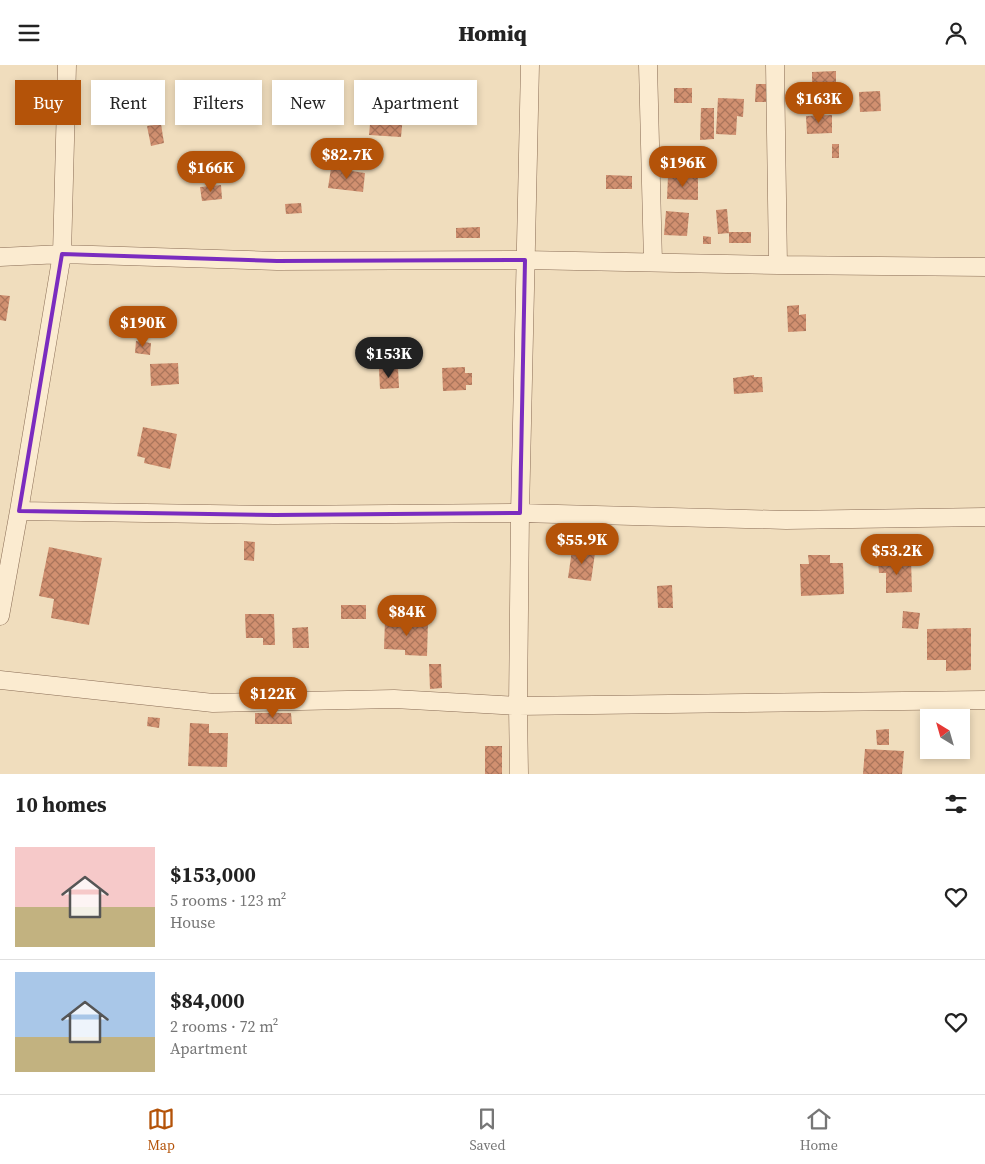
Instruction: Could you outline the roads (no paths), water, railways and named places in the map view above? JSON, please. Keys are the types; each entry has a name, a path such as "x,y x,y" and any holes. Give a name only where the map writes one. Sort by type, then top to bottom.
{"street":[{"path":"0,616 62,254 67,65"},
{"path":"519,774 520,513 530,65"},
{"path":"648,65 653,262"},
{"path":"775,65 778,265"},
{"path":"0,257 62,254 277,261 525,260 985,267"},
{"path":"19,511 275,515 520,513 786,520 985,517"},
{"path":"0,680 213,703 394,699 518,706 985,700"}]}
